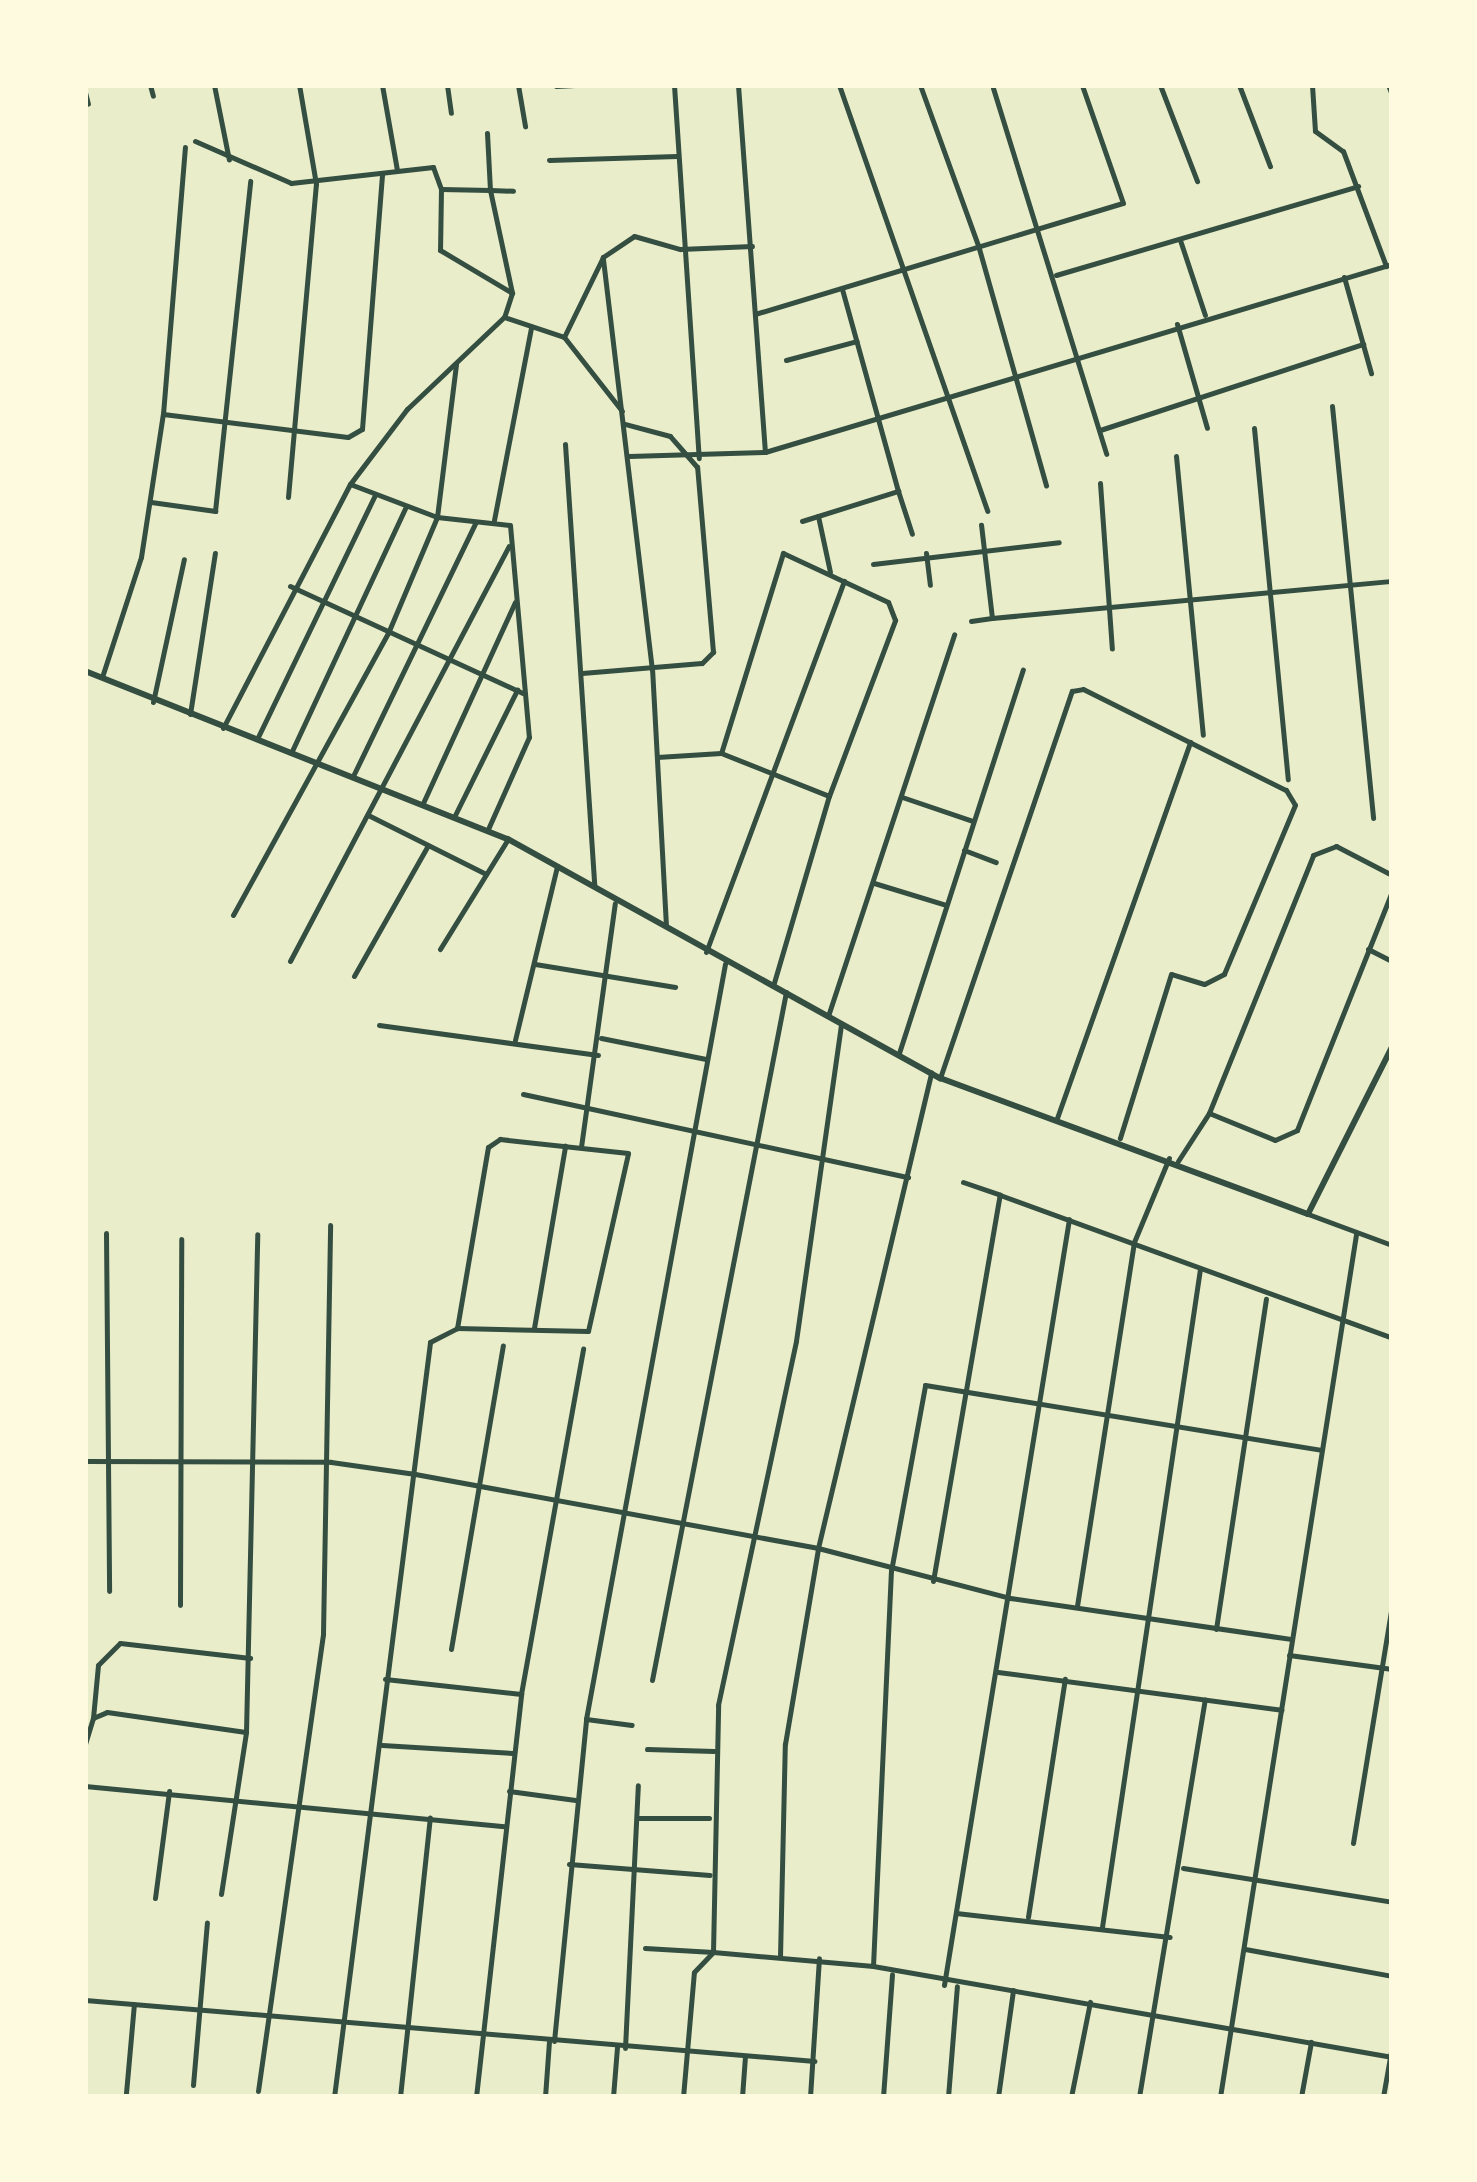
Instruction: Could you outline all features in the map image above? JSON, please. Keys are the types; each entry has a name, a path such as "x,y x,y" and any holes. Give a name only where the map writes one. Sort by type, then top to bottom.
{"street":[{"path":"150,85 153,96"},
{"path":"214,85 229,160"},
{"path":"288,497 316,184 298,85"},
{"path":"382,85 397,170"},
{"path":"447,85 451,113"},
{"path":"518,85 525,126"},
{"path":"556,86 575,85"},
{"path":"582,673 702,663 713,652 680,249 674,85"},
{"path":"738,85 765,452"},
{"path":"840,85 987,511"},
{"path":"920,85 978,246 1046,486"},
{"path":"755,314 1123,203 1082,85"},
{"path":"1160,85 1197,181"},
{"path":"1239,85 1270,166"},
{"path":"629,456 695,459 765,452 1205,315 1389,265 1343,151 1315,131 1312,85"},
{"path":"1389,85 1392,93"},
{"path":"993,88 1056,274 1106,454"},
{"path":"85,92 88,104"},
{"path":"223,728 290,586 350,484 456,362 504,317 512,293 490,190 486,132"},
{"path":"195,141 229,160 316,184 437,167 441,189 440,250 512,293"},
{"path":"102,677 149,502 164,414 185,147"},
{"path":"548,160 676,156"},
{"path":"164,414 228,419 348,438 362,429 382,175"},
{"path":"149,502 216,511 250,181"},
{"path":"1056,274 1358,186"},
{"path":"441,189 513,191"},
{"path":"564,337 603,257 634,236 680,249 752,246"},
{"path":"1180,240 1205,315"},
{"path":"603,257 652,670 666,930"},
{"path":"1344,277 1371,374"},
{"path":"842,288 912,534"},
{"path":"504,317 564,337 624,413"},
{"path":"1177,324 1207,428"},
{"path":"493,522 532,327"},
{"path":"786,360 856,341"},
{"path":"1100,430 1363,344"},
{"path":"233,915 388,633 438,517 456,362"},
{"path":"1332,406 1373,818"},
{"path":"625,424 670,436 695,459"},
{"path":"1254,428 1288,778"},
{"path":"566,444 594,885"},
{"path":"1176,456 1203,734"},
{"path":"350,484 405,508 438,517 510,525 520,692 528,744 488,829"},
{"path":"1100,484 1112,650"},
{"path":"802,521 898,492"},
{"path":"256,741 326,604 376,494"},
{"path":"291,753 405,508"},
{"path":"818,516 830,574"},
{"path":"353,776 476,522"},
{"path":"981,524 992,618"},
{"path":"873,564 926,553 1059,542"},
{"path":"290,961 510,544"},
{"path":"190,714 215,553"},
{"path":"926,553 930,585"},
{"path":"721,753 775,556 830,574 888,602 896,620 829,796 773,986"},
{"path":"153,702 184,559"},
{"path":"706,952 769,773 844,581"},
{"path":"971,620 1392,581"},
{"path":"290,586 520,692"},
{"path":"422,803 516,599"},
{"path":"828,1017 954,634"},
{"path":"899,1053 1023,670"},
{"path":"85,671 153,702 455,814 508,838 558,863 615,903 940,1078 1120,1138 1392,1246"},
{"path":"940,1078 1072,691 1190,742 1286,790 1295,805 1224,974 1204,984 1171,974 1120,1138"},
{"path":"455,814 520,692"},
{"path":"1057,1118 1190,742"},
{"path":"657,757 721,753 829,796"},
{"path":"902,797 973,821"},
{"path":"368,815 486,874"},
{"path":"440,949 508,838"},
{"path":"354,976 428,845"},
{"path":"1178,1161 1209,1113 1314,855 1336,846 1392,875"},
{"path":"964,850 996,862"},
{"path":"514,1041 558,863"},
{"path":"874,883 946,905"},
{"path":"1209,1113 1275,1140 1291,1136 1392,891"},
{"path":"581,1147 601,1038 615,903"},
{"path":"1368,949 1392,961"},
{"path":"534,964 675,987"},
{"path":"545,2097 586,1718 620,1512 725,964"},
{"path":"652,1680 690,1523 786,992"},
{"path":"379,1025 598,1055"},
{"path":"683,2097 694,1972 713,1952 709,1818 714,1752 759,1536 828,1154 841,1025"},
{"path":"601,1038 706,1059"},
{"path":"1308,1214 1392,1048"},
{"path":"780,1957 785,1744 818,1548 931,1072"},
{"path":"523,1094 828,1154 908,1177"},
{"path":"334,2097 339,2022 380,1744 430,1342 457,1328 534,1328 578,1336 590,1327 629,1158 581,1147 500,1138 488,1147 457,1328"},
{"path":"534,1328 565,1146"},
{"path":"1077,1606 1134,1242 1169,1158"},
{"path":"963,1182 1134,1242 1266,1300 1392,1338"},
{"path":"933,1580 970,1388 1000,1195"},
{"path":"944,1984 1044,1404 1068,1218"},
{"path":"258,2091 323,1634 331,1462 330,1225"},
{"path":"106,1233 109,1591"},
{"path":"221,1894 246,1732 259,1460 257,1234"},
{"path":"1220,2097 1292,1640 1337,1320 1356,1234"},
{"path":"180,1239 184,1459 180,1605"},
{"path":"1102,1928 1200,1269"},
{"path":"1216,1629 1266,1300"},
{"path":"451,1648 502,1345"},
{"path":"476,2097 478,2034 521,1694 552,1501 583,1349"},
{"path":"872,1966 891,1570 924,1388 970,1388 1320,1450"},
{"path":"85,1462 331,1462 416,1474 818,1548 1010,1598 1292,1640"},
{"path":"1353,1843 1392,1604"},
{"path":"85,1744 93,1718 98,1665 120,1644 250,1658"},
{"path":"1289,1655 1392,1669"},
{"path":"998,1672 1281,1710"},
{"path":"385,1680 521,1694"},
{"path":"1028,1917 1066,1680"},
{"path":"1139,2097 1182,1868 1205,1699"},
{"path":"93,1718 246,1732"},
{"path":"586,1718 632,1724"},
{"path":"380,1744 513,1754"},
{"path":"647,1749 714,1752"},
{"path":"613,2097 621,2047 638,1785"},
{"path":"85,1786 371,1810 504,1826"},
{"path":"155,1898 168,1791"},
{"path":"508,1791 575,1800"},
{"path":"400,2097 430,1818"},
{"path":"636,1818 709,1818"},
{"path":"568,1864 634,1876 710,1875"},
{"path":"1182,1868 1392,1902"},
{"path":"956,1912 1028,1917 1170,1937"},
{"path":"193,2085 207,1923"},
{"path":"645,1948 819,1958 944,1984 1090,2002 1391,2056"},
{"path":"1245,1949 1392,1976"},
{"path":"810,2097 819,1958"},
{"path":"883,2097 892,1974"},
{"path":"948,2097 957,1986"},
{"path":"998,2097 1013,1990"},
{"path":"85,2000 814,2061"},
{"path":"1071,2097 1090,2002"},
{"path":"126,2093 134,2004"},
{"path":"1302,2097 1311,2042"},
{"path":"1383,2097 1392,2046"},
{"path":"742,2097 745,2056"}]}
